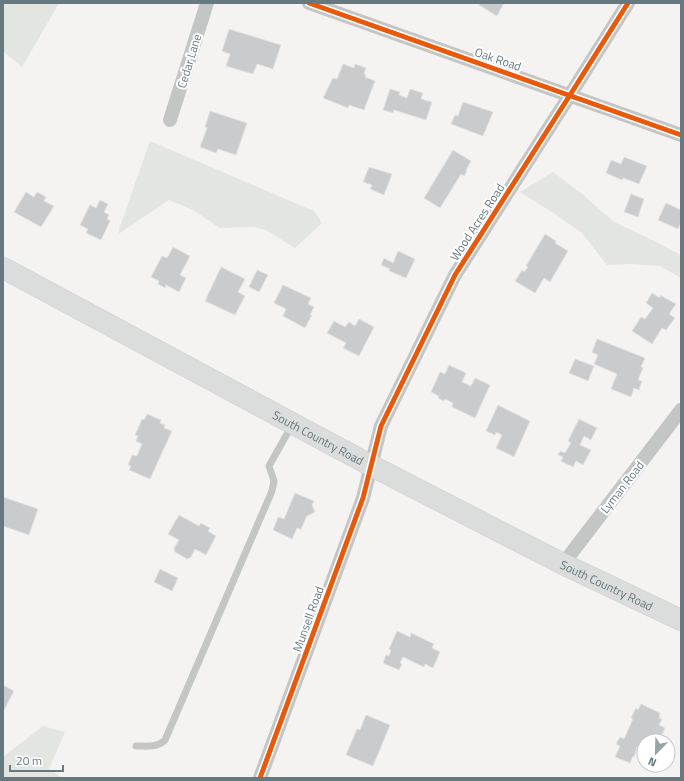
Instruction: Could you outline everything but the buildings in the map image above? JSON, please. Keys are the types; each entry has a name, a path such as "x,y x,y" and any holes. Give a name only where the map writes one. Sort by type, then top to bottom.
{"main road":[{"name":"South Country Road","path":"3,268 370,465 563,564 681,620"}],"street":[{"name":"Cedar Lane","path":"170,120 207,3"},
{"name":"Oak Road","path":"309,3 681,135"},
{"name":"Wood Acres Road","path":"370,465 381,426 455,275 628,3"},
{"name":"Lyman Road","path":"563,564 681,410"},
{"name":"Munsell Road","path":"260,778 362,498 370,465"}],"lane":[{"path":"136,746 155,746 161,744 165,740 274,486 274,477 270,466 293,423"}],"shaded area":[{"path":"3,3 59,3 22,67 3,51"},
{"path":"150,141 314,211 322,223 295,248 266,230 254,227 220,228 193,210 169,200 117,235"},
{"path":"553,172 582,194 614,222 681,255 681,278 660,266 630,264 607,265 582,233 520,192"},
{"path":"43,726 65,732 49,769 63,778 3,778 3,757"}],"cycle path":[{"path":"309,3 681,135"},
{"path":"260,778 363,498 381,426 455,275 628,3"}]}
